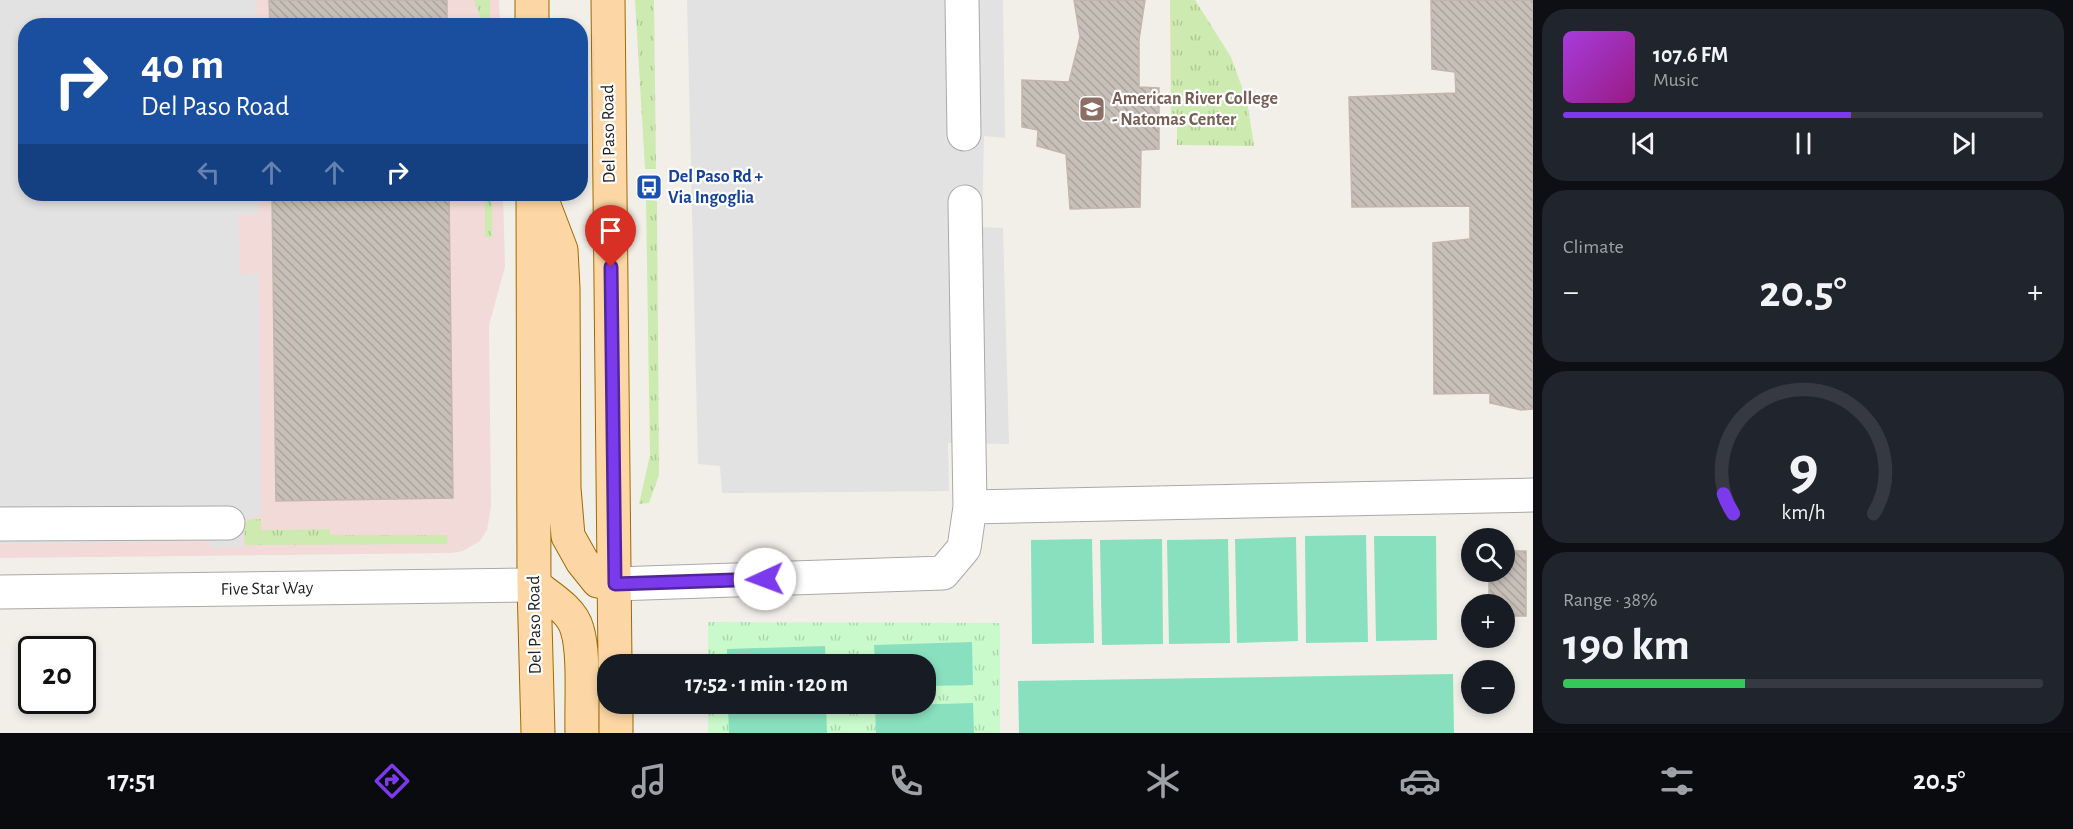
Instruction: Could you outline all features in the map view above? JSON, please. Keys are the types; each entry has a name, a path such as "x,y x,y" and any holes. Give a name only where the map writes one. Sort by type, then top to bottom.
{"main road":[{"path":"532,0 532,18"},
{"name":"Del Paso Road","path":"608,0 615,654"},
{"name":"Del Paso Road","path":"533,201 534,585 538,733"},
{"path":"542,201 561,250 564,488 568,536 582,561 598,582 615,584"},
{"path":"534,585 562,607 577,627 581,660 582,733"},
{"path":"616,714 616,733"}],"street":[{"path":"962,0 964,134"},
{"path":"615,584 943,573 964,549 970,507 965,202"},
{"path":"970,507 1533,495"},
{"path":"0,524 228,523"},
{"name":"Five Star Way","path":"0,592 534,585"}],"shaded area":[{"path":"0,0 499,0 500,18 18,18 18,201 503,201 505,267 489,325 491,507 487,530 480,541 463,551 452,553 0,558"},
{"path":"0,0 256,0 256,18 18,18 18,201 258,201 258,214 239,215 240,274 259,273 261,514 242,521 243,547 211,548 209,541 0,544"},
{"path":"687,0 1003,0 1005,138 984,136 982,227 1003,228 1009,444 948,443 949,491 722,493 720,466 698,464"}],"green space":[{"path":"474,0 490,0 490,18 480,18"},
{"path":"635,0 654,0 656,169 645,169"},
{"path":"1170,0 1195,0 1231,57 1247,101 1254,146 1177,145 1177,120 1171,119"},
{"path":"646,200 657,201 659,475 649,503 639,504 650,455"},
{"path":"485,201 492,201 492,237 485,237"},
{"path":"261,519 261,530 330,529 330,535 447,535 448,544 245,545 244,523 247,520"},
{"path":"1366,535 1368,642 1306,643 1305,536"},
{"path":"1374,536 1436,536 1437,640 1376,641"},
{"path":"1296,537 1298,641 1237,643 1235,539"},
{"path":"1092,539 1094,643 1032,644 1031,540"},
{"path":"1162,539 1163,644 1102,645 1100,540"},
{"path":"1228,539 1230,643 1169,644 1167,540"},
{"path":"708,622 1000,623 1000,733 708,733 708,714 936,714 936,654 708,654"},
{"path":"972,642 973,685 936,686 936,654 874,654 874,645"},
{"path":"825,646 825,654 727,654 727,649"},
{"path":"1453,674 1454,733 1019,733 1018,681"},
{"path":"973,703 974,733 876,733 875,714 936,714 936,704"},
{"path":"728,714 826,714 827,733 729,733"}],"building":[{"path":"269,0 447,0 447,18 270,18"},
{"path":"1074,0 1145,0 1139,40 1139,87 1159,88 1159,149 1141,150 1140,207 1070,209 1066,154 1037,146 1038,130 1022,127 1022,80 1069,82 1080,37"},
{"path":"1431,0 1533,0 1533,409 1521,410 1490,403 1490,393 1434,394 1433,243 1470,239 1470,206 1352,207 1349,97 1456,93 1455,72 1432,69"},
{"path":"272,201 449,201 453,498 276,501"},
{"path":"1515,551 1526,551 1526,616 1515,616 1515,594 1489,594 1489,582 1515,582"}],"place":[{"name":"American River College - Natomas Center","path":"1092,109"},
{"name":"Del Paso Rd + Via Ingoglia","path":"649,187"}],"route":[{"path":"611,267 615,584 765,579"}]}
